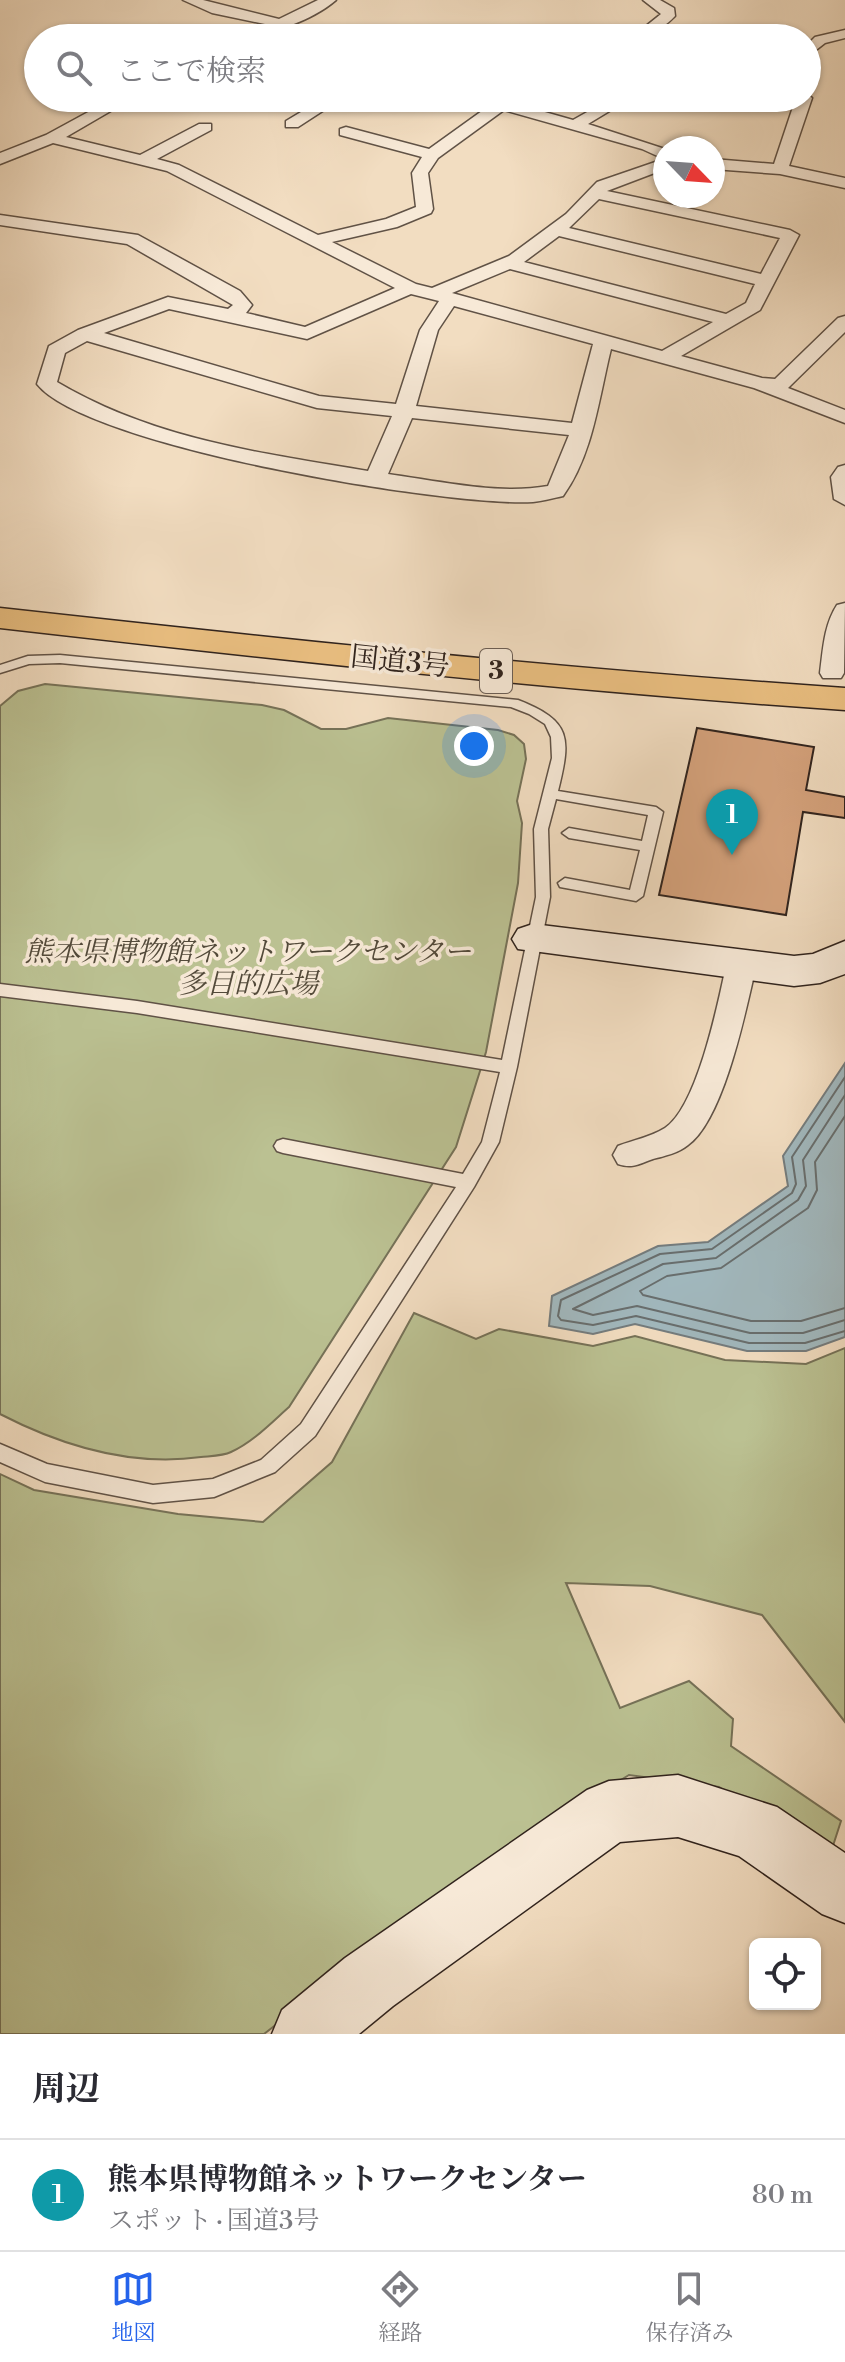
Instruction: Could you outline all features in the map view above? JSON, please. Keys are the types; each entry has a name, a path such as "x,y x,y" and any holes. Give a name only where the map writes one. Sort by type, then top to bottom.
{"highway":[{"name":"国道3号","path":"0,618 397,662 681,688 841,682"}],"street":[{"path":"190,0 217,10 280,24 329,0"},
{"path":"650,0 669,11 668,16 658,24"},
{"path":"821,40 845,34"},
{"path":"0,159 52,138 99,112"},
{"path":"292,124 312,112"},
{"path":"318,240 391,223 425,209 420,173 432,155 491,112"},
{"path":"538,112 653,149"},
{"path":"575,125 598,112"},
{"path":"780,169 799,112"},
{"path":"145,159 205,127"},
{"path":"346,132 432,155"},
{"path":"0,136 24,147"},
{"path":"52,138 173,168 410,288 761,384 845,417"},
{"path":"725,165 780,169 845,183"},
{"path":"376,478 404,412 429,330 443,296 509,263 556,230 598,194 603,186 653,168"},
{"path":"598,194 790,235 753,306 664,358"},
{"path":"0,220 132,239 234,295 243,305 232,315"},
{"path":"556,230 766,281"},
{"path":"509,263 729,320"},
{"path":"410,288 307,333 168,303 85,334 56,350 47,384 80,405 166,439 264,462 486,494 550,495 560,488 580,430 603,343"},
{"path":"761,384 780,385 845,322"},
{"path":"85,334 317,402 580,430"},
{"path":"845,471 842,477 845,499"},
{"path":"841,682 836,639 845,610"},
{"path":"533,939 794,971 820,968 845,956"},
{"path":"629,1155 679,1135 697,1106 728,1024 741,966"},
{"path":"306,2034 369,1982 609,1812 678,1806 755,1829 845,1891"}],"lane":[{"path":"0,669 28,660 60,659 513,703 551,722 558,737 559,758 541,829 543,897 509,1067 490,1142 468,1182 308,1430 268,1466 214,1488 153,1494 45,1473 0,1453"},
{"path":"550,794 656,812 636,896 565,883"},
{"path":"569,833 648,847"},
{"path":"0,990 137,1007 509,1067"},
{"path":"283,1146 468,1182"}],"green space":[{"name":"熊本県博物館ネットワークセンター 多目的広場","path":"45,684 262,705 284,710 321,729 346,729 388,718 498,730 514,735 524,744 526,759 517,801 522,823 518,883 486,1052 456,1147 289,1407 254,1438 224,1454 175,1459 123,1456 48,1436 0,1414 0,706 18,691"},
{"path":"414,1313 476,1339 499,1329 593,1346 635,1336 725,1360 806,1364 845,1348 845,1722 762,1615 650,1586 566,1583 620,1708 689,1681 733,1719 731,1746 841,1821 830,1855 719,1787 629,1775 469,1874 264,2034 0,2034 0,1474 34,1490 178,1514 263,1522 332,1462"}],"water":[{"path":"845,1063 845,1337 806,1351 747,1351 635,1324 593,1334 549,1326 552,1296 658,1246 708,1242 788,1186 783,1156"}],"building":[{"path":"697,728 814,747 806,790 845,797 845,818 803,812 786,915 659,895"}],"place":[{"name":"熊本県博物館ネットワークセンター","path":"732,855"}]}
